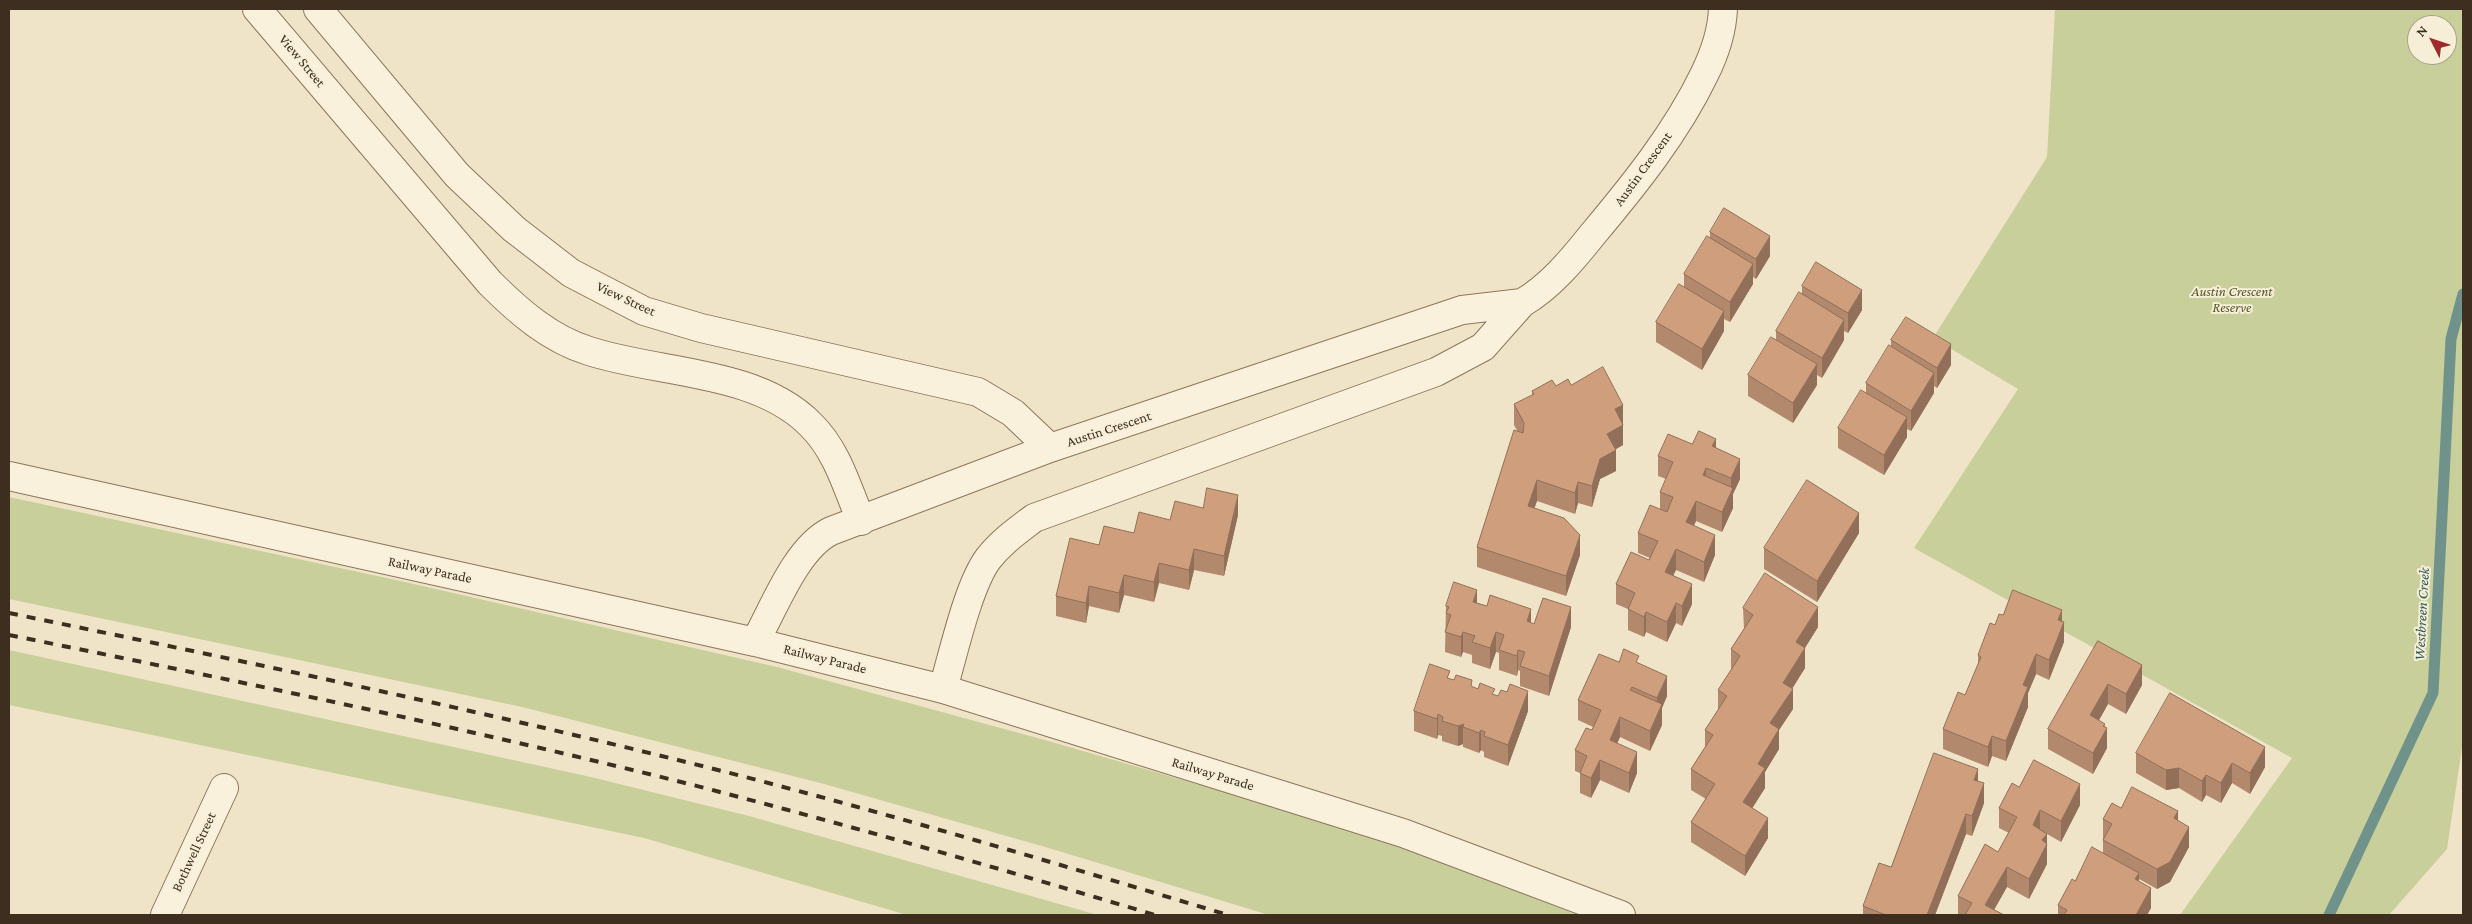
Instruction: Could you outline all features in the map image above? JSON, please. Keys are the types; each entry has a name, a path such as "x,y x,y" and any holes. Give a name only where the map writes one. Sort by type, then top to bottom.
{"street":[{"name":"View Street","path":"257,9 490,284 517,310 549,333 589,351 750,388 782,400 811,424 833,452 861,521"},
{"name":"View Street","path":"318,9 457,176 514,229 571,273 644,311 701,328 978,392 1013,413 1050,448"},
{"name":"Austin Crescent","path":"943,690 976,580 1004,540 1034,518 1436,372 1483,348 1522,303 1531,298 1564,268 1628,192 1671,132 1704,74 1716,46 1723,9"},
{"name":"Austin Crescent","path":"755,642 800,560 810,546 821,536 1050,448 1462,310 1522,303"},
{"name":"Railway Parade","path":"9,476 755,642 943,690 1403,833 1621,915"},
{"name":"Bothwell Street","path":"165,915 224,788"}],"green space":[{"name":"Austin Crescent Reserve","path":"2055,9 2463,9 2463,741 2447,849 2389,915 2180,915 2292,758 1914,548 2018,389 1933,338 2047,157"},
{"path":"9,497 405,582 777,667 1052,742 1400,843 1577,915 1269,915 1052,849 824,784 522,707 9,599"},
{"path":"9,650 591,777 749,816 1098,915 907,915 644,838 9,705"}],"building":[{"path":"1724,208 1770,236 1756,259 1710,232"},
{"path":"1707,236 1753,264 1730,302 1684,274"},
{"path":"1816,262 1862,290 1848,313 1802,286"},
{"path":"1679,284 1724,311 1702,349 1656,322"},
{"path":"1799,292 1844,320 1822,358 1776,331"},
{"path":"1906,317 1951,344 1937,368 1891,340"},
{"path":"1771,337 1817,364 1793,403 1748,375"},
{"path":"1889,345 1934,373 1911,411 1866,383"},
{"path":"1603,367 1623,405 1615,409 1623,425 1607,434 1616,450 1600,459 1592,486 1578,482 1575,493 1537,480 1528,506 1564,518 1580,535 1566,576 1477,547 1514,430 1523,433 1524,423 1514,404 1534,394 1532,391 1552,380 1556,386 1568,379 1571,385"},
{"path":"1861,390 1907,417 1884,455 1838,428"},
{"path":"1699,431 1716,439 1712,446 1740,459 1731,478 1706,468 1703,475 1733,488 1722,512 1696,501 1686,522 1715,535 1704,562 1676,549 1665,572 1692,584 1682,606 1676,603 1667,622 1646,612 1644,617 1628,609 1635,593 1616,584 1631,552 1649,560 1658,541 1638,533 1650,505 1667,512 1673,497 1660,492 1673,462 1658,456 1668,434 1692,444"},
{"path":"1807,480 1859,513 1817,581 1764,548"},
{"path":"1207,488 1238,495 1224,556 1194,549 1189,570 1159,563 1154,582 1124,575 1119,593 1089,586 1086,603 1056,596 1070,538 1099,545 1104,526 1134,533 1139,512 1170,520 1175,501 1203,508"},
{"path":"1765,573 1818,607 1796,642 1805,648 1783,683 1793,689 1770,723 1779,729 1758,764 1765,768 1743,802 1768,818 1745,856 1691,822 1715,784 1691,769 1713,735 1705,730 1727,696 1718,690 1740,656 1731,649 1753,615 1743,608"},
{"path":"1454,582 1477,590 1473,602 1487,606 1490,595 1531,609 1527,621 1534,624 1543,598 1571,607 1549,676 1520,666 1525,652 1518,650 1517,656 1499,650 1504,635 1496,632 1490,648 1472,642 1475,636 1463,632 1461,637 1445,632 1451,615 1446,613 1449,607 1446,606"},
{"path":"2013,590 2062,610 2058,620 2064,622 2049,660 2036,654 2023,685 2028,687 2006,741 1992,736 1988,747 1943,729 1958,692 1965,695 1981,657 1978,655 1990,623 1995,625 1999,614 2003,615"},
{"path":"2098,641 2142,665 2126,694 2108,684 2090,715 2105,724 2103,726 2107,728 2093,753 2048,729"},
{"path":"1624,649 1639,656 1636,662 1667,676 1657,698 1632,687 1630,690 1662,704 1650,731 1620,717 1610,740 1637,752 1629,773 1600,760 1591,778 1580,773 1587,756 1575,750 1586,728 1592,730 1601,710 1578,700 1599,654 1619,662"},
{"path":"1430,664 1450,671 1447,678 1454,680 1456,675 1472,680 1471,686 1478,689 1480,683 1495,689 1492,694 1498,696 1501,690 1507,692 1510,684 1528,691 1508,745 1484,736 1485,732 1481,730 1479,733 1463,727 1464,724 1458,726 1442,721 1443,717 1438,714 1437,719 1414,711"},
{"path":"2170,693 2265,747 2250,773 2232,763 2221,783 2206,775 2202,781 2179,768 2166,770 2136,753"},
{"path":"1934,753 1978,769 1974,780 1984,783 1972,816 1966,814 1927,915 1886,915 1863,906 1879,863 1891,867"},
{"path":"2034,760 2080,784 2061,821 2040,810 2033,825 2047,834 2042,840 2047,844 2029,879 2007,867 1985,905 2004,915 1965,915 1972,903 1958,896 1985,844 1998,852 2017,817 1999,808 2012,783 2019,787"},
{"path":"2132,787 2178,811 2174,818 2189,827 2170,862 2157,869 2103,840 2112,824 2103,819 2112,803 2121,808"},
{"path":"2092,847 2139,873 2135,879 2151,888 2136,915 2064,915 2067,910 2058,905 2072,879 2075,881"}],"waterway":[{"name":"Westbreen Creek","path":"2329,915 2433,693 2451,339 2463,294"}],"railway":[{"path":"9,613 445,705 706,767 902,819 1228,915"},
{"path":"9,635 352,706 608,764 867,832 1155,915"}]}
